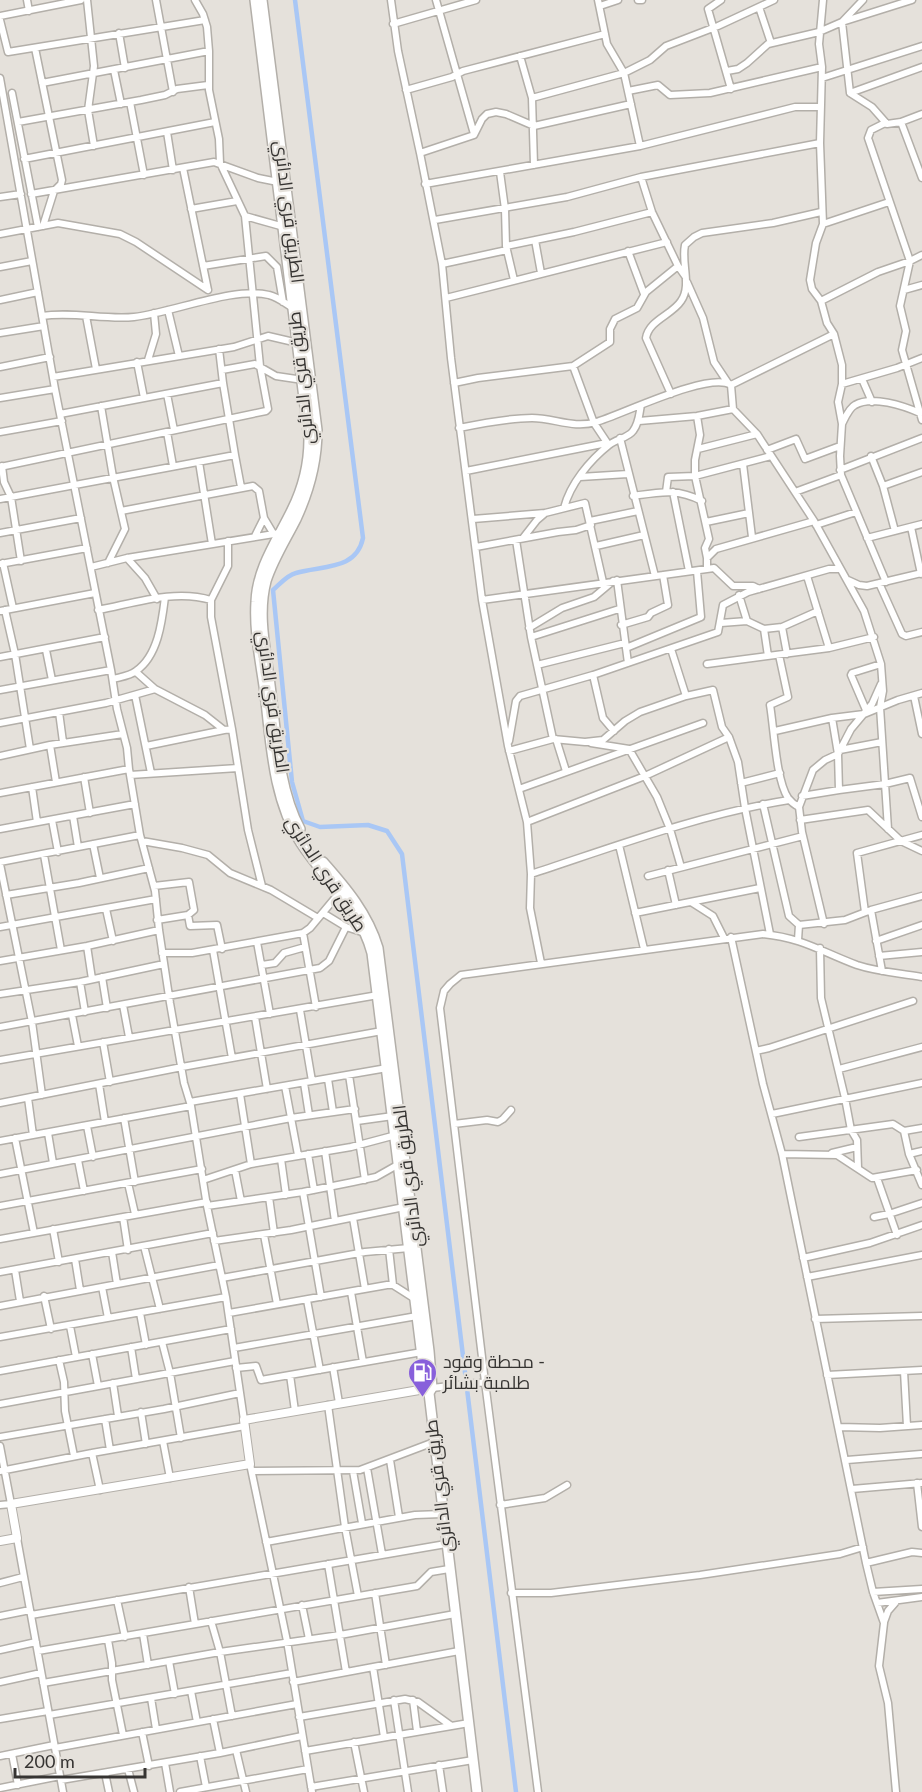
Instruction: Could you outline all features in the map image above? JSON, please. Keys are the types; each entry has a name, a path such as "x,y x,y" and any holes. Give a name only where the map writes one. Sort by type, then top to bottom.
{"highway":[{"name":"طريق قري الدائري","path":"255,0 309,439 308,463 301,490 277,533 261,573 255,606 258,644 279,791 286,815 301,843 353,910 372,953 417,1316 429,1390 477,1792"},
{"name":"الطريق قري الدائري","path":"262,0 317,437 314,466 306,495 266,583 262,611 263,627 283,776 290,806 309,843 350,893 364,915 378,948 398,1095 429,1390"}],"main road":[{"path":"0,1541 17,1538 11,1504 251,1467 245,1423 339,1403 429,1390"}],"street":[{"path":"27,0 29,11"},
{"path":"81,0 53,3 0,18 7,52 205,20"},
{"path":"87,0 94,74 88,110 94,146"},
{"path":"156,0 173,92"},
{"path":"21,561 11,497 4,482 1,467 268,409 260,366 245,216 220,163 219,139 208,85 209,51 205,20 195,0"},
{"path":"392,0 393,24 425,184 435,220 442,264 459,428 482,600 508,748 527,822 531,874 530,908 542,963"},
{"path":"436,0 474,135"},
{"path":"393,24 476,0"},
{"path":"618,0 599,3 607,44 624,73 640,146"},
{"path":"532,98 624,73 650,60 666,46 774,0"},
{"path":"823,0 819,32 822,67 820,143 823,224 816,243 810,280 812,289 821,301 827,323 834,334 842,365 842,384 838,402 842,424 841,473 902,634 906,636 922,632"},
{"path":"850,93 842,22 863,0"},
{"path":"727,71 738,69 771,43 819,32 842,22 912,0"},
{"path":"717,1 708,9 731,89"},
{"path":"759,7 771,43"},
{"path":"119,33 125,68"},
{"path":"406,90 456,76 463,71 605,34"},
{"path":"822,78 922,46"},
{"path":"35,48 62,182 54,191 40,226"},
{"path":"42,83 209,51"},
{"path":"520,56 532,98 534,165"},
{"path":"628,91 658,85 670,95 710,93 822,67"},
{"path":"850,93 922,67"},
{"path":"114,70 121,104"},
{"path":"0,83 55,389 105,637 115,700 127,748 141,838 154,886 169,997 229,1313 245,1423 180,1438 2,1471"},
{"path":"18,122 121,104 208,85"},
{"path":"12,93 31,194 40,226"},
{"path":"850,93 872,107 885,123"},
{"path":"130,102 144,176"},
{"path":"420,153 474,135 482,119 496,112 534,126 631,104"},
{"path":"425,184 640,146 795,107 821,106"},
{"path":"921,417 919,397 902,350 906,331 900,306 910,261 868,135 873,129 885,123 901,122 922,114"},
{"path":"24,159 215,122"},
{"path":"901,122 922,178"},
{"path":"167,132 172,170"},
{"path":"435,220 567,197 641,177 820,143"},
{"path":"31,194 214,162 278,182"},
{"path":"183,168 210,299"},
{"path":"500,172 507,248 514,280"},
{"path":"641,177 652,212 703,318 714,362 729,384 733,409 757,434 815,523 864,611 874,637 881,664 883,697 880,707 888,829"},
{"path":"0,197 21,194"},
{"path":"191,209 237,201"},
{"path":"823,224 889,202"},
{"path":"442,264 652,212"},
{"path":"671,394 646,338 650,329 680,303 686,279 684,249 687,243 698,234 773,224 821,212"},
{"path":"245,216 284,227"},
{"path":"0,234 58,223 120,234 136,242 208,290"},
{"path":"535,240 541,273"},
{"path":"446,298 667,242"},
{"path":"628,251 645,294"},
{"path":"821,301 878,272 922,255"},
{"path":"203,266 266,256 274,263 278,272 283,302"},
{"path":"0,267 32,261"},
{"path":"454,383 573,366 610,342 611,323 637,308 645,294 678,266"},
{"path":"904,291 922,285"},
{"path":"0,300 38,292"},
{"path":"42,316 54,314 123,318 210,299 253,293 270,295 294,309"},
{"path":"168,310 178,356"},
{"path":"148,360 155,338 154,313"},
{"path":"86,316 96,369"},
{"path":"0,333 44,326"},
{"path":"459,428 534,418 568,424 594,423 692,387 729,384 834,334"},
{"path":"53,377 219,350 258,339 273,337 298,343"},
{"path":"219,350 228,419 242,487"},
{"path":"0,366 50,357"},
{"path":"842,384 922,358"},
{"path":"137,362 144,399"},
{"path":"222,370 250,364 260,366 276,376 303,380"},
{"path":"573,366 594,423 608,444"},
{"path":"862,379 872,402"},
{"path":"0,432 101,406 223,383"},
{"path":"0,399 55,389"},
{"path":"167,394 173,466"},
{"path":"842,424 852,407 860,403 897,404 921,417"},
{"path":"465,471 608,444 632,433 639,422 641,405"},
{"path":"101,406 113,477 125,529 108,563"},
{"path":"639,422 697,416 733,409"},
{"path":"697,416 700,435 695,459 695,476 709,539 705,548 707,569"},
{"path":"698,449 757,434"},
{"path":"620,438 655,576"},
{"path":"795,492 841,473 871,456 922,438"},
{"path":"689,571 668,477 695,476 743,464 796,439 805,459 840,446"},
{"path":"564,508 567,494 608,444"},
{"path":"0,499 235,455"},
{"path":"871,456 883,486 895,531"},
{"path":"200,462 212,544"},
{"path":"743,464 752,537"},
{"path":"883,486 922,472"},
{"path":"579,477 628,474"},
{"path":"121,511 253,486 257,488 264,518 277,533"},
{"path":"633,496 670,492 688,494 702,501"},
{"path":"472,519 545,513 585,503 603,582"},
{"path":"476,547 576,530 591,523 638,511"},
{"path":"707,558 716,549 752,537 856,512"},
{"path":"545,513 519,539 523,593 541,691 554,739 566,771"},
{"path":"706,522 749,513"},
{"path":"0,533 81,518"},
{"path":"255,536 264,518"},
{"path":"867,538 922,524"},
{"path":"847,580 859,585 922,574 911,527"},
{"path":"91,567 127,558 277,533"},
{"path":"596,546 644,535"},
{"path":"228,541 228,566 211,600 214,642 232,729 249,836 262,886"},
{"path":"13,609 2,564 87,548"},
{"path":"127,558 145,578 157,599"},
{"path":"482,600 707,569 717,569 733,586 753,586 759,589"},
{"path":"508,748 516,701 520,696 592,675 718,632 723,604 739,595 829,569 839,569"},
{"path":"537,665 625,645 701,617 697,570"},
{"path":"621,625 648,617 651,613 668,605 663,574"},
{"path":"807,576 829,648"},
{"path":"615,580 628,663"},
{"path":"530,628 562,608 594,597 615,580"},
{"path":"30,749 15,654 3,610 95,593"},
{"path":"98,610 165,597 188,595 211,600"},
{"path":"739,595 747,621"},
{"path":"113,680 136,672 154,647 165,597"},
{"path":"531,637 619,609"},
{"path":"721,623 747,621 764,629 782,627 818,611"},
{"path":"782,627 787,654"},
{"path":"764,629 768,656"},
{"path":"0,657 105,637"},
{"path":"707,664 829,648 874,637"},
{"path":"672,649 686,696"},
{"path":"46,650 52,680"},
{"path":"779,655 788,697 770,704 780,773 789,800 799,807"},
{"path":"865,712 851,675 881,664"},
{"path":"0,690 111,670"},
{"path":"136,672 154,689 205,715 224,730"},
{"path":"592,675 603,718 614,731"},
{"path":"839,752 851,729 872,704 882,683"},
{"path":"0,723 115,700 154,689"},
{"path":"585,742 603,740 625,721 640,712 686,696 713,690 722,727 737,757 770,934"},
{"path":"775,731 865,712 922,693"},
{"path":"135,695 151,774"},
{"path":"914,696 922,734"},
{"path":"59,712 63,742"},
{"path":"832,718 839,752 839,789"},
{"path":"519,789 703,723"},
{"path":"146,746 232,729"},
{"path":"0,756 63,742 123,734"},
{"path":"527,822 645,776 729,737"},
{"path":"508,748 554,739 629,749"},
{"path":"824,924 800,820 799,807 802,796 818,764 839,752 882,742"},
{"path":"50,745 56,782"},
{"path":"629,749 655,794 670,829 681,867"},
{"path":"0,793 84,777 129,772 151,774 238,768"},
{"path":"741,783 780,773"},
{"path":"84,777 90,813"},
{"path":"802,796 911,778 922,817"},
{"path":"32,787 37,822"},
{"path":"531,874 670,829 745,808 789,800"},
{"path":"0,829 135,804"},
{"path":"763,804 789,916 799,926 798,940"},
{"path":"800,820 868,810 901,841 922,851"},
{"path":"73,816 78,847"},
{"path":"52,820 58,852"},
{"path":"882,971 857,853 922,835"},
{"path":"648,876 803,836"},
{"path":"42,1095 32,1022 0,863 93,844 141,838 205,854 230,873 262,886 320,916 365,933"},
{"path":"93,844 100,878"},
{"path":"619,845 644,949"},
{"path":"44,855 61,950"},
{"path":"6,895 149,868"},
{"path":"668,870 676,905"},
{"path":"154,886 189,882 194,910 188,915 157,920"},
{"path":"635,913 760,888"},
{"path":"162,953 183,954 222,949 303,933 340,892"},
{"path":"799,926 845,920 922,896"},
{"path":"0,927 55,919 156,899"},
{"path":"691,902 713,916 728,938 782,1154 815,1319 847,1460 866,1563 884,1623"},
{"path":"106,909 113,940"},
{"path":"188,915 190,926 217,925 222,949"},
{"path":"876,941 922,925"},
{"path":"0,1028 310,971 320,968 329,961 346,927"},
{"path":"0,961 87,946 159,930"},
{"path":"303,933 316,1007"},
{"path":"538,1792 484,1382 440,1008 444,991 461,975 770,934 798,940 854,963 882,971 922,977"},
{"path":"257,942 270,1014"},
{"path":"87,946 92,979"},
{"path":"262,965 275,963 284,953 305,947"},
{"path":"820,948 821,998 839,1069 851,1130 855,1135 858,1168"},
{"path":"213,950 232,1058"},
{"path":"879,956 922,952"},
{"path":"0,994 80,982 164,964"},
{"path":"102,977 108,1008"},
{"path":"80,982 85,1012"},
{"path":"0,1060 378,995"},
{"path":"756,1051 913,1001"},
{"path":"123,1005 129,1037"},
{"path":"300,1010 312,1081"},
{"path":"72,1015 78,1046"},
{"path":"255,1017 267,1089"},
{"path":"0,1103 382,1031"},
{"path":"103,1042 110,1082"},
{"path":"839,1069 922,1047"},
{"path":"0,1141 387,1068"},
{"path":"349,1075 365,1180"},
{"path":"328,1079 333,1112"},
{"path":"304,1083 309,1115"},
{"path":"772,1114 922,1083"},
{"path":"99,1084 105,1122"},
{"path":"285,1086 298,1155"},
{"path":"240,1094 251,1164"},
{"path":"28,1098 33,1135"},
{"path":"0,1174 291,1118 355,1109"},
{"path":"454,1124 487,1120 498,1122 510,1110"},
{"path":"357,1121 393,1116"},
{"path":"124,1118 135,1214"},
{"path":"800,1137 893,1124 904,1131 922,1128"},
{"path":"87,1126 93,1157"},
{"path":"904,1131 909,1154 922,1185"},
{"path":"48,1133 53,1163"},
{"path":"203,1180 251,1164 360,1145 396,1135"},
{"path":"15,1138 34,1233"},
{"path":"782,1154 832,1154 857,1147"},
{"path":"325,1151 335,1221"},
{"path":"909,1154 922,1151"},
{"path":"308,1154 314,1190"},
{"path":"832,1154 858,1168 867,1176 877,1178 917,1170"},
{"path":"281,1159 286,1195"},
{"path":"78,1160 84,1191"},
{"path":"0,1239 135,1214 207,1204 241,1202 330,1187 379,1176 399,1164"},
{"path":"0,1206 202,1169"},
{"path":"236,1170 241,1202"},
{"path":"877,1178 897,1235"},
{"path":"303,1192 321,1297"},
{"path":"269,1197 274,1233"},
{"path":"874,1217 922,1203"},
{"path":"214,1241 264,1235 404,1207"},
{"path":"123,1217 129,1250"},
{"path":"353,1218 365,1288"},
{"path":"803,1258 870,1243 922,1225"},
{"path":"53,1229 59,1262"},
{"path":"0,1272 213,1233"},
{"path":"264,1235 277,1304"},
{"path":"144,1246 160,1309"},
{"path":"222,1278 389,1249 409,1248"},
{"path":"389,1249 393,1285"},
{"path":"112,1252 117,1284"},
{"path":"807,1277 922,1255"},
{"path":"75,1259 80,1290"},
{"path":"0,1306 44,1296 219,1266"},
{"path":"15,1270 20,1301"},
{"path":"229,1313 393,1285 415,1299"},
{"path":"102,1287 108,1318"},
{"path":"351,1292 363,1362"},
{"path":"44,1296 51,1329"},
{"path":"0,1337 226,1297"},
{"path":"307,1299 320,1370"},
{"path":"140,1313 146,1345"},
{"path":"234,1348 417,1316"},
{"path":"815,1319 922,1316"},
{"path":"70,1326 76,1357"},
{"path":"0,1371 231,1329"},
{"path":"162,1342 170,1373 180,1438"},
{"path":"131,1347 136,1379"},
{"path":"0,1404 170,1373 236,1364 256,1366 261,1380 422,1352"},
{"path":"92,1354 98,1386"},
{"path":"59,1360 74,1456"},
{"path":"333,1367 339,1403"},
{"path":"827,1375 922,1370"},
{"path":"904,1371 907,1426"},
{"path":"290,1375 295,1411"},
{"path":"429,1390 484,1382"},
{"path":"112,1383 118,1416"},
{"path":"0,1437 240,1393"},
{"path":"328,1405 345,1527 358,1596"},
{"path":"141,1412 146,1444"},
{"path":"105,1419 110,1450"},
{"path":"839,1427 922,1425"},
{"path":"163,1441 170,1478"},
{"path":"434,1442 368,1468 352,1471 251,1467 287,1641 312,1790 361,1778 473,1760"},
{"path":"0,1446 2,1471 11,1504 0,1505"},
{"path":"92,1453 100,1490"},
{"path":"847,1460 921,1455"},
{"path":"390,1460 399,1517"},
{"path":"368,1468 382,1554"},
{"path":"352,1471 362,1523"},
{"path":"852,1489 920,1483 920,1525 922,1527"},
{"path":"500,1505 545,1498 567,1485"},
{"path":"266,1542 399,1517 442,1514"},
{"path":"17,1538 63,1792"},
{"path":"0,1616 117,1600 446,1544"},
{"path":"511,1593 551,1593 690,1576 840,1554 863,1547"},
{"path":"866,1563 912,1552 922,1553"},
{"path":"328,1564 346,1672"},
{"path":"38,1652 279,1608 417,1586 431,1572 449,1569"},
{"path":"0,1582 23,1577"},
{"path":"189,1587 195,1624"},
{"path":"873,1592 922,1589"},
{"path":"375,1593 386,1665"},
{"path":"877,1603 922,1598"},
{"path":"117,1600 125,1637"},
{"path":"895,1602 888,1611 884,1623 879,1666 888,1703 897,1792"},
{"path":"302,1605 309,1639"},
{"path":"43,1683 287,1641 380,1629 455,1614"},
{"path":"211,1622 220,1652 232,1716"},
{"path":"143,1634 148,1665"},
{"path":"108,1640 123,1736"},
{"path":"0,1650 36,1642"},
{"path":"293,1682 459,1651"},
{"path":"169,1661 175,1694"},
{"path":"373,1667 384,1737"},
{"path":"0,1682 41,1673"},
{"path":"0,1719 117,1704 292,1673"},
{"path":"190,1691 197,1722"},
{"path":"151,1698 156,1729"},
{"path":"299,1717 405,1699 413,1700 450,1725"},
{"path":"413,1700 417,1731"},
{"path":"394,1701 408,1792"},
{"path":"0,1756 297,1704"},
{"path":"213,1719 220,1753"},
{"path":"305,1751 469,1723"},
{"path":"142,1732 149,1766"},
{"path":"3,1789 61,1778 149,1766 302,1736"},
{"path":"354,1742 364,1792"},
{"path":"236,1750 246,1792"},
{"path":"12,1754 18,1785"},
{"path":"200,1756 206,1787"},
{"path":"165,1762 170,1792"},
{"path":"439,1765 443,1792"},
{"path":"128,1769 134,1792"},
{"path":"180,1792 308,1770"},
{"path":"105,1773 109,1792"}],"waterway":[{"path":"295,0 363,538 359,549 346,561 293,574 273,590 292,782 303,821 320,827 368,825 387,831 402,854 516,1792"}],"place":[{"name":"محطة وقود - طلمبة بشائر","path":"422,1398"}]}
